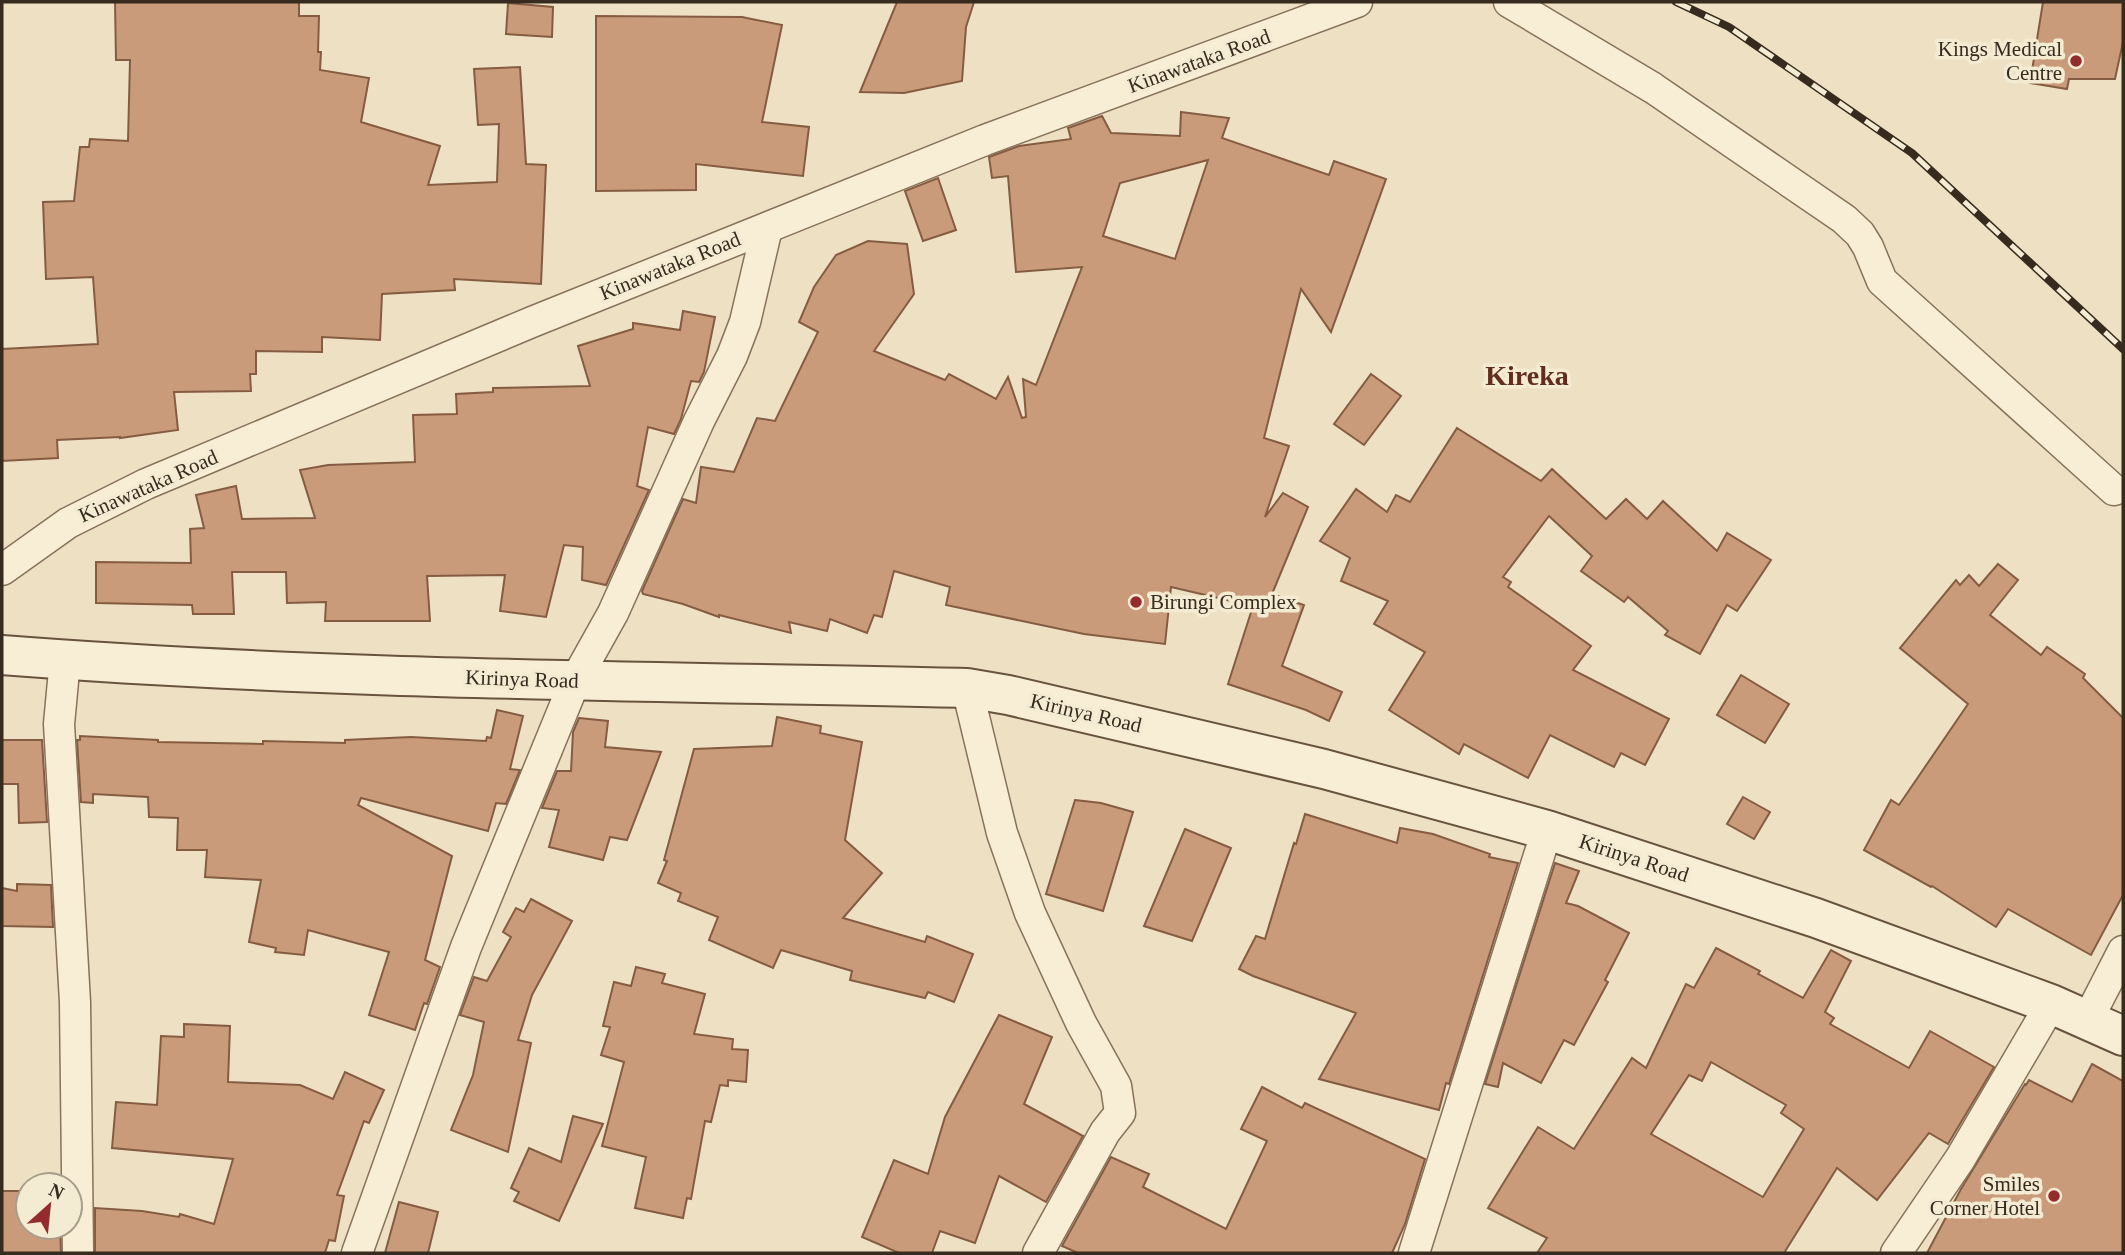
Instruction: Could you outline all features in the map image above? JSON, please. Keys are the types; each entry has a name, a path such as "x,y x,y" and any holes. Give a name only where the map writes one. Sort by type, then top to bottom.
{"main road":[{"name":"Kirinya Road","path":"2,655 224,669 575,681 967,688 1021,698 1324,769 1547,830 1816,918 2052,1004 2123,1036"}],"street":[{"name":"Kinawataka Road","path":"2,570 68,523 146,484 545,317 985,140 1357,2"},
{"path":"1509,2 1653,88 1844,219 1860,234 1868,247 1882,281 2114,490"},
{"path":"357,1253 466,947 575,681 613,613 699,421 732,356 745,322 767,228"},
{"path":"65,660 59,724 75,1002 78,1253"},
{"path":"967,688 1002,833 1030,913 1081,1023 1116,1086 1119,1113 1105,1132 1038,1253"},
{"path":"1414,1253 1547,830"},
{"path":"2088,1019 2123,951"},
{"path":"1896,1253 1960,1159 2052,1004"}],"building":[{"path":"115,2 299,2 299,16 319,16 320,70 369,78 361,122 440,146 428,185 497,182 499,124 478,125 474,69 520,67 526,164 546,165 541,284 454,279 455,290 382,294 380,340 322,337 322,352 256,351 256,374 250,374 251,391 174,392 178,430 120,438 57,440 58,458 2,461 2,349 98,344 93,277 46,279 43,202 74,201 80,147 89,147 90,139 128,141 130,60 116,60"},
{"path":"897,2 974,2 966,27 962,81 904,93 860,92"},
{"name":"Kings Medical Centre","path":"2043,2 2123,2 2123,42 2115,79 2069,79 2067,89 2030,83"},
{"path":"508,3 553,7 552,37 506,34"},
{"path":"596,16 742,17 782,25 762,122 809,127 803,176 696,164 696,190 596,191"},
{"path":"1181,112 1229,118 1222,138 1329,175 1334,161 1386,179 1331,332 1301,289 1264,438 1289,446 1265,517 1283,493 1308,507 1272,594 1304,605 1282,666 1342,692 1329,721 1306,710 1228,684 1253,606 1171,587 1165,644 1084,634 946,605 950,587 894,571 882,617 874,615 867,633 830,619 827,631 789,622 791,633 719,617 643,594 683,499 696,503 701,467 734,472 757,418 775,421 818,332 799,322 814,287 836,255 868,241 907,244 914,294 874,351 945,380 949,374 996,399 1008,377 1022,418 1026,417 1023,379 1036,385 1082,267 1016,272 1008,176 992,178 989,157 1019,146 1071,139 1068,128 1102,116 1111,133 1180,136","holes":["1208,160 1175,259 1103,236 1120,183"]},
{"path":"938,178 956,230 923,241 905,191"},
{"path":"683,311 715,317 704,372 699,382 691,381 674,434 648,427 637,486 649,490 606,585 582,580 583,547 564,545 546,617 500,611 505,575 427,576 430,621 325,621 326,602 287,603 286,572 232,572 234,614 193,614 192,605 96,603 96,562 191,563 190,529 204,528 196,495 236,486 242,519 315,518 300,470 328,465 415,462 413,415 457,414 456,394 493,392 493,388 590,386 578,346 633,329 633,323 680,330"},
{"path":"1371,374 1401,396 1364,445 1334,424"},
{"path":"1457,428 1541,481 1552,469 1606,519 1626,499 1647,519 1663,501 1717,551 1727,533 1771,560 1737,611 1727,605 1700,654 1665,635 1668,631 1628,597 1624,602 1581,571 1592,556 1549,516 1503,577 1511,582 1508,587 1591,646 1573,670 1669,719 1645,765 1621,753 1614,767 1550,735 1528,778 1464,744 1459,754 1389,710 1425,652 1374,624 1388,601 1341,581 1350,558 1320,541 1356,489 1387,512 1396,495 1410,502"},
{"path":"1998,564 2018,580 1990,615 2041,655 2047,647 2085,674 2083,678 2123,718 2123,895 2091,955 2008,909 1996,927 1932,886 1864,850 1891,800 1899,805 1968,704 1900,648 1956,580 1960,585 1969,575 1979,586"},
{"path":"1741,675 1789,704 1765,743 1717,715"},
{"path":"497,710 523,716 510,769 520,770 506,804 496,803 488,831 361,798 358,805 452,856 425,960 440,967 415,1030 369,1015 389,952 308,930 304,955 275,952 276,948 249,942 261,880 205,877 207,850 177,850 178,818 149,817 148,797 93,794 93,803 81,802 77,740 80,740 80,736 158,742 263,744 263,741 345,743 345,740 411,737 486,741 487,737 491,738"},
{"path":"777,717 821,726 820,733 862,742 845,840 882,873 843,918 925,942 927,936 973,954 954,1002 928,992 925,998 850,980 852,971 781,950 773,968 709,940 718,917 678,901 681,893 658,883 667,861 664,860 694,749 772,746"},
{"path":"579,718 608,721 605,747 661,752 627,840 610,837 603,860 549,847 559,810 542,808 557,771 571,771 573,732"},
{"path":"2,740 42,740 47,822 19,823 18,784 2,784"},
{"path":"1743,797 1770,812 1754,839 1727,824"},
{"path":"1075,800 1101,803 1133,812 1103,911 1046,894"},
{"path":"1305,814 1397,843 1400,828 1433,834 1490,854 1489,857 1518,863 1439,1110 1319,1079 1356,1013 1239,969 1256,936 1265,939"},
{"path":"1185,829 1231,848 1192,941 1144,926"},
{"path":"1555,863 1579,871 1566,903 1578,906 1629,933 1605,980 1608,982 1574,1045 1564,1040 1541,1083 1503,1063 1498,1087 1485,1084"},
{"path":"17,884 51,885 53,927 2,926 2,888 17,891"},
{"path":"531,899 572,921 532,995 518,1040 531,1043 508,1152 451,1130 473,1075 484,1022 460,1015 474,977 487,981 511,937 503,932 516,908 524,912"},
{"path":"1716,948 1803,998 1831,950 1851,961 1825,1012 1834,1018 1830,1024 1909,1068 1930,1031 1994,1067 1948,1144 1929,1133 1877,1200 1837,1168 1784,1253 1537,1253 1547,1238 1488,1208 1538,1127 1574,1149 1632,1058 1646,1068 1686,984 1694,988","holes":["1711,1062 1786,1105 1781,1113 1804,1129 1763,1197 1651,1134 1689,1075 1702,1081"]},
{"path":"636,967 665,974 662,983 705,994 694,1034 733,1039 732,1049 748,1050 746,1082 728,1080 728,1086 720,1085 711,1122 705,1121 691,1199 687,1198 683,1218 635,1208 646,1157 602,1146 624,1062 601,1055 610,1027 603,1026 614,982 631,986"},
{"path":"999,1015 1052,1037 1024,1104 1083,1136 1046,1202 999,1176 975,1243 940,1231 932,1253 899,1253 862,1237 894,1160 928,1174 945,1117"},
{"path":"184,1024 230,1026 228,1082 300,1085 333,1099 345,1072 384,1090 369,1123 364,1121 337,1195 344,1196 335,1241 329,1240 325,1253 95,1253 95,1208 179,1217 180,1214 214,1224 233,1159 112,1148 116,1102 157,1105 161,1036 184,1037"},
{"path":"2092,1064 2123,1081 2123,1253 1927,1253 1961,1189 2025,1084 2029,1080 2072,1102"},
{"path":"1262,1087 1302,1108 1305,1103 1425,1159 1405,1224 1392,1253 1078,1253 1062,1246 1111,1157 1149,1174 1143,1187 1226,1229 1267,1141 1241,1129"},
{"path":"573,1116 603,1124 559,1221 514,1201 519,1192 511,1188 529,1148 561,1162"},
{"path":"2,1191 14,1191 14,1241 61,1241 61,1253 2,1253"},
{"path":"399,1202 438,1212 428,1253 385,1253"}],"railway":[{"path":"1676,2 1729,27 1912,153 2123,349"}],"place":[{"name":"Kings Medical Centre","path":"2076,61"},
{"name":"Birungi Complex","path":"1136,602"},
{"name":"Smiles Corner Hotel","path":"2054,1196"}],"district":[{"name":"Kireka","path":"1527,375"}]}
